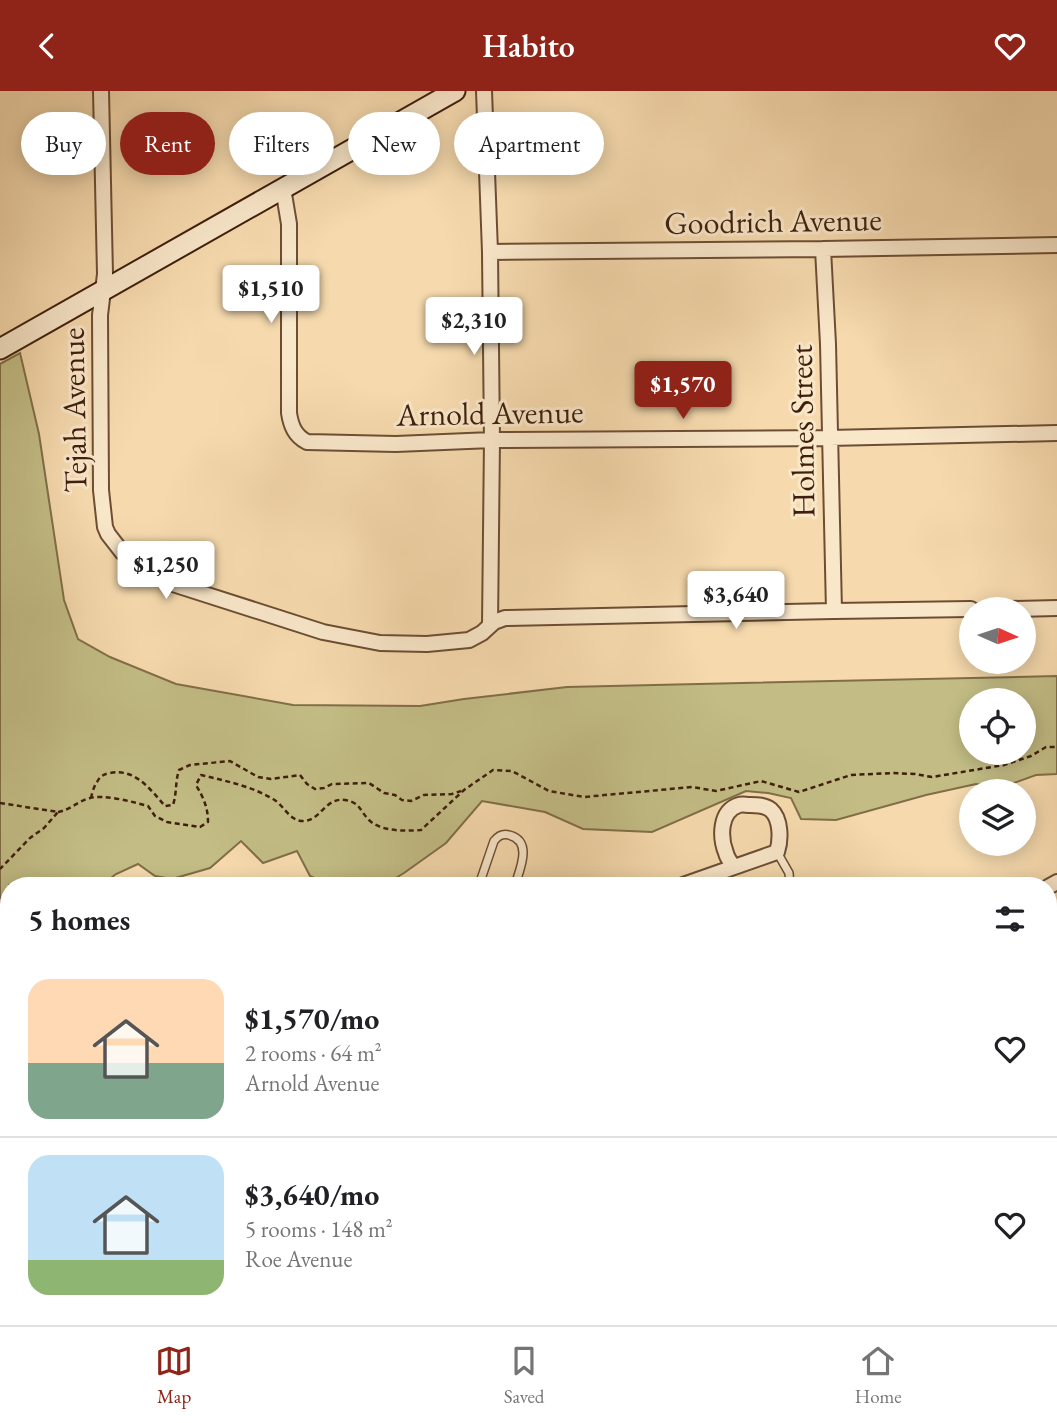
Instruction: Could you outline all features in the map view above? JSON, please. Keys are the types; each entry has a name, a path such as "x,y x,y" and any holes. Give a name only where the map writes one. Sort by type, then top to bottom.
{"street":[{"name":"Tejah Avenue","path":"101,91 105,274 100,315 101,490 108,534 122,552 150,573 173,584 323,632 380,643 427,644 469,640 494,622 505,618 959,610"},
{"path":"0,349 456,91"},
{"path":"484,91 490,252 490,625"},
{"name":"Arnold Avenue","path":"283,188 289,225 289,414 290,423 297,435 307,442 396,444 492,440 1057,433"},
{"name":"Goodrich Avenue","path":"490,252 1057,245"},
{"name":"Holmes Street","path":"823,249 828,344 834,611"},
{"path":"1036,608 1057,608"},
{"path":"706,877 777,852 780,833 775,815 770,809 760,805 739,805 726,815 721,831 725,853 734,867"}],"lane":[{"path":"482,877 494,841 497,836 502,835 517,839 523,848 517,877"},
{"path":"777,852 789,877"}],"path":[{"path":"0,803 58,812 91,798 112,799 148,806 155,816 167,822 200,827 208,821 208,811 196,786 201,775 235,782 276,800 293,819 312,819 332,801 343,800 358,804 370,821 405,831 421,830 464,790 493,770 512,771 549,791 584,797 692,787 716,790 761,781 799,792 851,775 893,773 932,777 1004,765 1031,756 1046,747 1057,747"},
{"path":"91,798 96,782 103,774 118,772 134,775 151,789 165,806 173,805 178,770 190,765 230,761 258,777 271,779 300,775 315,789 332,784 369,783 402,800 411,801 424,795 452,794 464,790"},
{"path":"0,869 58,812"}],"shaded area":[{"path":"20,353 39,434 64,600 78,639 110,657 176,684 293,705 420,706 567,687 1057,676 1057,774 1036,775 1025,779 959,779 959,788 836,820 801,819 791,798 746,791 652,832 583,829 545,812 482,801 446,843 397,877 312,877 297,851 263,863 241,841 210,868 179,877 155,876 138,864 112,877 0,877 0,364"}]}
